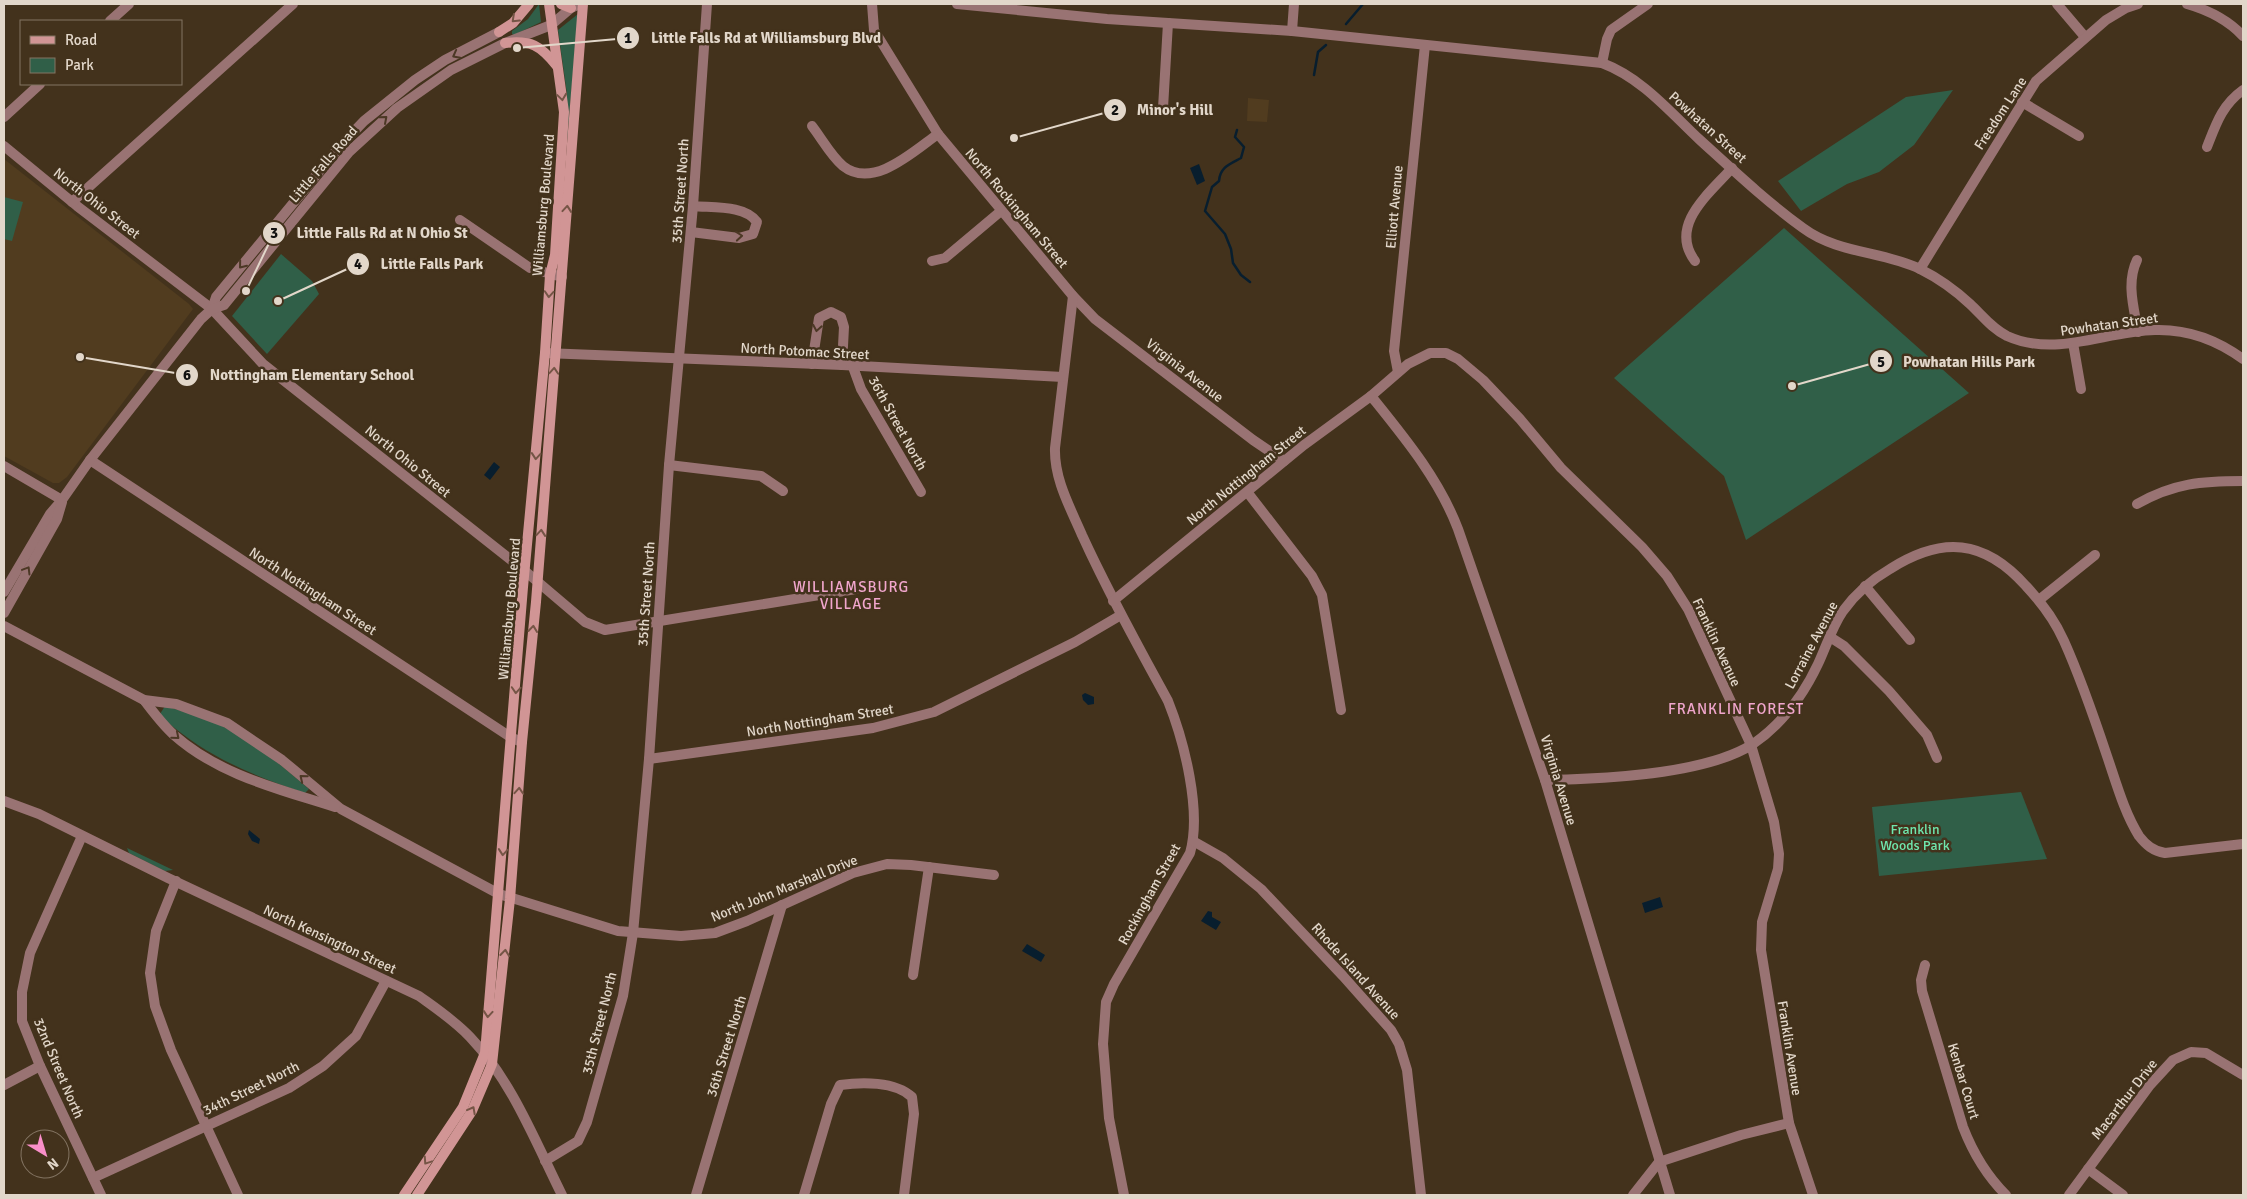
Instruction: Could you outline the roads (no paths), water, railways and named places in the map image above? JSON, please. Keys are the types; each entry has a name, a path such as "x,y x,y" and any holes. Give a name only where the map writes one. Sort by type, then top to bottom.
{"main road":[{"path":"499,32 513,22 529,4"},
{"name":"Williamsburg Boulevard","path":"404,1195 463,1108 485,1053 499,894 537,582 550,353 550,275 555,255 564,112 549,4"},
{"path":"561,4 578,5"},
{"name":"Williamsburg Boulevard","path":"417,1195 472,1111 492,1064 510,899 525,571 550,353 562,277 578,5"},
{"path":"504,43 530,43 548,54 558,67"}],"street":[{"path":"111,20 129,4"},
{"path":"72,202 293,4"},
{"name":"35th Street North","path":"545,1161 578,1141 587,1122 623,996 633,933 649,760 669,466 691,232 707,4"},
{"name":"North Rockingham Street","path":"872,4 874,30 938,134 1073,296"},
{"name":"Powhatan Street","path":"957,4 1035,7 1107,19 1292,31 1602,63 1637,81 1732,168 1805,230 1844,248 1893,259 1920,269 1953,289 1987,322 2006,335 2036,344 2058,346 2138,332 2170,330 2199,336 2216,342 2243,359"},
{"path":"1292,31 1294,4"},
{"path":"1602,63 1611,30 1647,4"},
{"path":"2057,4 2085,37"},
{"name":"Freedom Lane","path":"1920,269 2022,102 2042,76 2114,14 2138,4"},
{"path":"2187,4 2212,13 2243,36"},
{"name":"Little Falls Road","path":"4,592 50,514 201,318 212,309 224,305 349,152 372,129 422,89 451,70 504,43 551,25 578,5"},
{"path":"1162,108 1168,23"},
{"name":"Little Falls Road","path":"212,309 216,297 341,145 364,121 415,80 445,60 499,32"},
{"name":"Elliott Avenue","path":"1398,372 1394,351 1425,44"},
{"path":"4,117 39,85"},
{"path":"2207,147 2222,110 2243,90"},
{"path":"2022,102 2078,136"},
{"path":"812,126 843,165 857,174 876,173 902,160 938,134"},
{"name":"North Ohio Street","path":"4,146 72,202 212,309 263,364 525,571 585,622 605,630 856,589"},
{"path":"1695,261 1686,243 1688,222 1694,211 1732,168"},
{"path":"691,232 739,238 753,234 757,222 751,214 742,211 693,206"},
{"path":"932,261 945,258 1001,211"},
{"path":"460,220 530,268 562,277"},
{"path":"2137,260 2131,277 2131,286 2138,332"},
{"path":"1063,377 1073,296"},
{"name":"Virginia Avenue","path":"1073,296 1102,324 1253,440 1284,461"},
{"path":"812,364 819,318 832,312 841,317 844,327 842,365"},
{"path":"2073,343 2082,389"},
{"name":"North Potomac Street","path":"550,353 678,360 842,365 1063,377"},
{"name":"Franklin Avenue","path":"1398,372 1408,364 1430,353 1446,354 1465,364 1520,419 1561,468 1642,546 1667,576 1688,609 1751,745 1767,795 1779,854 1776,880 1762,922 1760,950 1789,1123 1813,1195"},
{"name":"36th Street North","path":"853,367 862,390 921,492"},
{"name":"North Nottingham Street","path":"1113,601 1162,559 1248,493 1284,461 1371,396 1398,372"},
{"name":"Rockingham Street","path":"1063,377 1055,448 1056,469 1062,488 1113,601 1168,701 1183,747 1192,802 1194,841 1190,853 1114,984 1106,1002 1103,1044 1109,1118 1124,1195"},
{"name":"Virginia Avenue","path":"1371,396 1416,453 1451,510 1545,780 1670,1195"},
{"name":"North Nottingham Street","path":"90,460 517,740"},
{"path":"4,466 62,500"},
{"path":"669,466 761,476 783,492"},
{"path":"2138,504 2156,493 2193,483 2243,481"},
{"path":"1248,493 1312,576 1322,595 1341,710"},
{"name":"Little Falls Road","path":"4,613 57,519 62,500"},
{"name":"Lorraine Avenue","path":"1545,780 1578,780 1684,767 1733,755 1751,745 1773,728 1796,702 1816,668 1841,614 1864,586 1887,570 1915,555 1939,548 1965,547 1986,553 2019,578 2039,600 2063,638 2088,700 2122,800 2140,837 2150,848 2165,852 2243,844"},
{"path":"2039,600 2096,555"},
{"path":"1864,586 1910,640"},
{"name":"North Nottingham Street","path":"649,760 873,728 934,712 1075,642 1121,615"},
{"name":"North John Marshall Drive","path":"4,626 144,700 176,704 227,723 282,760 341,809"},
{"path":"1830,637 1844,646 1889,691 1927,736 1937,758"},
{"name":"North John Marshall Drive","path":"144,700 174,735 206,758 238,775 341,809 510,899 618,931 681,936 715,933 747,921 853,873 886,864 994,875"},
{"name":"North Kensington Street","path":"4,801 39,814 419,996 454,1021 485,1053 509,1090 562,1195"},
{"name":"32nd Street North","path":"82,836 30,953 22,992 22,1021 40,1066 101,1195"},
{"name":"Rhode Island Avenue","path":"1194,841 1223,858 1261,889 1391,1030 1399,1044 1407,1070 1421,1195"},
{"path":"913,975 929,867"},
{"path":"176,881 156,931 150,974 155,1006 171,1050 238,1195"},
{"name":"36th Street North","path":"696,1195 782,904"},
{"name":"Kenbar Court","path":"1925,965 1921,980 1922,991 1963,1127 1970,1146 1990,1178 2006,1195"},
{"name":"34th Street North","path":"93,1178 289,1088 323,1066 356,1036 386,981"},
{"name":"Macarthur Drive","path":"2069,1195 2150,1085 2173,1060 2191,1052 2206,1052 2243,1075"},
{"path":"4,1085 40,1066"},
{"path":"804,1195 830,1104 840,1085 860,1082 907,1092 912,1097 914,1114 904,1195"},
{"path":"1632,1195 1659,1162 1741,1135 1789,1123"},
{"path":"2088,1169 2123,1195"}],"water":[{"path":"1199,164 1205,181 1197,185 1190,168"},
{"path":"494,462 500,467 490,480 484,475"},
{"path":"1085,693 1094,697 1094,704 1088,705 1083,700 1082,695"},
{"path":"249,830 260,839 259,844 252,841 248,834"},
{"path":"1660,897 1663,907 1645,913 1642,903"},
{"path":"1208,911 1212,912 1212,917 1221,922 1216,930 1201,921"},
{"path":"1027,944 1045,955 1041,962 1022,951"}],"waterway":[{"path":"1346,24 1363,4"},
{"path":"1314,75 1318,52 1326,45"},
{"path":"1237,130 1235,137 1244,147 1241,158 1226,166 1221,172 1219,181 1212,187 1205,211 1225,234 1231,249 1233,263 1241,275 1250,282"}],"place":[{"name":"Little Falls Rd at Williamsburg Blvd","path":"517,48"},
{"name":"Minor's Hill","path":"1014,138"},
{"name":"Little Falls Rd at N Ohio St","path":"246,291"},
{"name":"Little Falls Park","path":"278,301"},
{"name":"Nottingham Elementary School","path":"80,357"},
{"name":"Powhatan Hills Park","path":"1792,386"}],"district":[{"name":"WILLIAMSBURG VILLAGE","path":"851,596"},
{"name":"FRANKLIN FOREST","path":"1736,709"}],"park label":[{"name":"Franklin Woods Park","path":"1915,838"}]}
